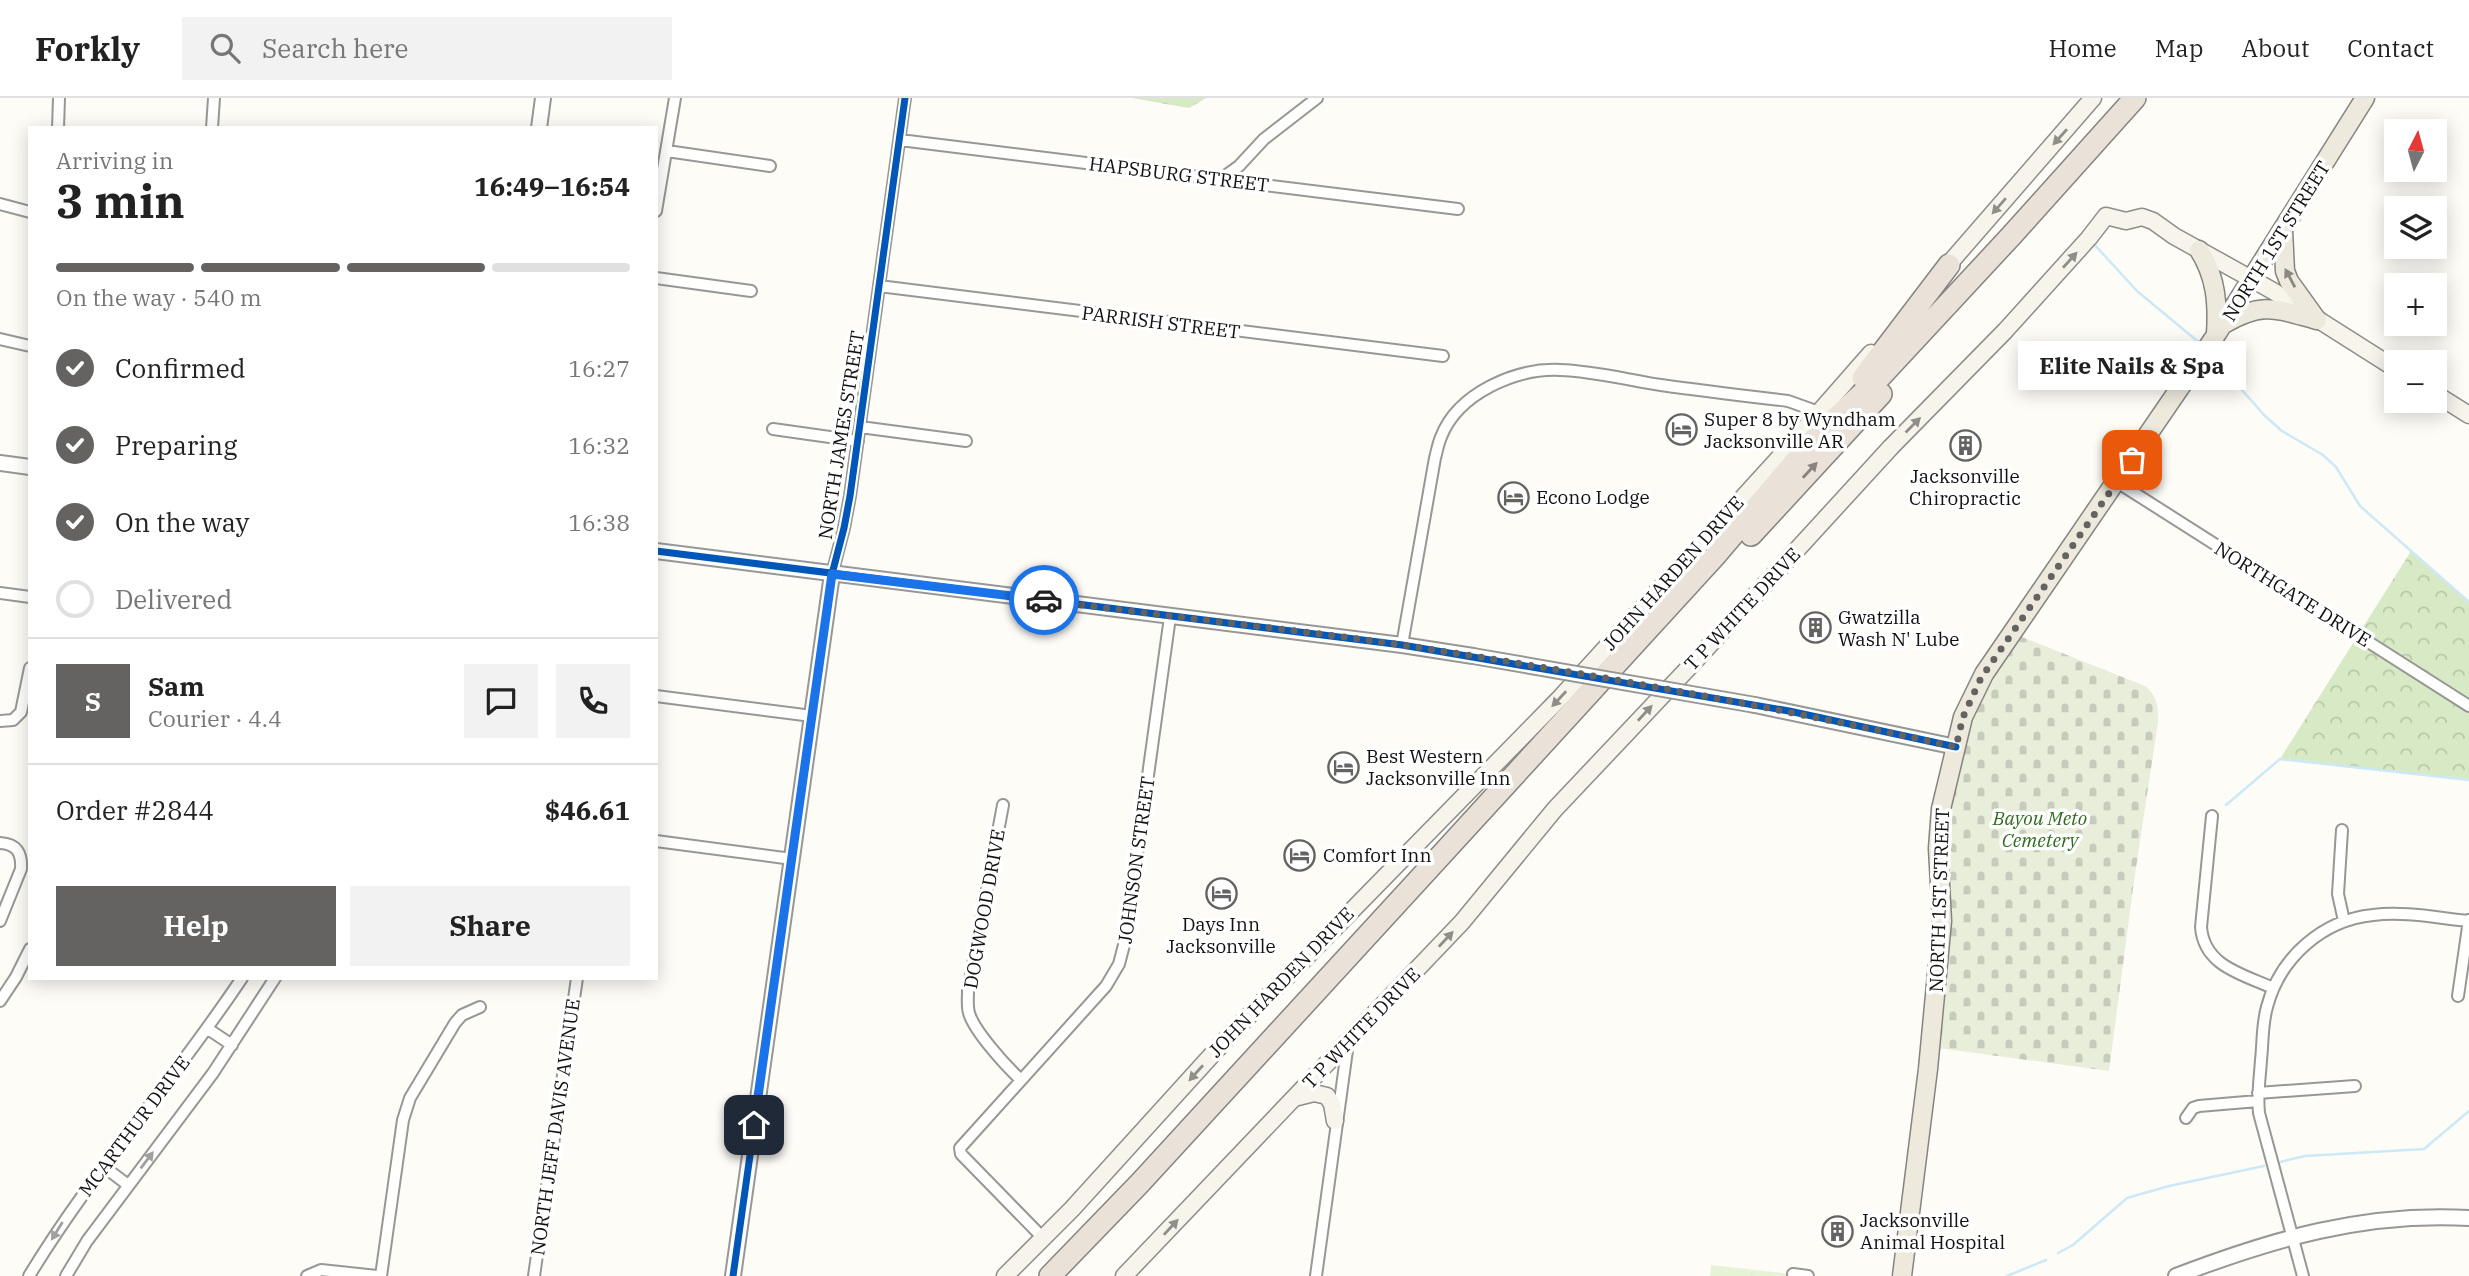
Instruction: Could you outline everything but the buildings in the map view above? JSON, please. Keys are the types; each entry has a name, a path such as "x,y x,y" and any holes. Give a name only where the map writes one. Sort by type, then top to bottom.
{"highway":[{"path":"1818,435 1880,377 2135,98"},
{"path":"1065,1276 1592,709 2151,98"},
{"path":"1049,1276 1140,1183 1714,557 1818,435 1949,265"}],"main road":[{"name":"JOHN HARDEN DRIVE","path":"1005,1276 1044,1239 1229,1036 1561,696 1819,412 2093,98"},
{"name":"NORTH 1ST STREET","path":"1902,1276 1928,1069 1941,930 1938,832 1963,717 1981,678 2219,330 2365,98"},
{"name":"T P WHITE DRIVE","path":"1124,1276 1462,922 1555,809 1891,447 2005,331 2089,239 2106,216 2126,220 2141,217 2153,222 2252,279 2384,362"},
{"path":"2283,230 2285,271 2317,320"},
{"path":"2199,250 2215,285 2219,330"},
{"path":"2219,330 2240,314 2270,307 2317,320"},
{"path":"2447,402 2469,415"},
{"path":"1294,1098 1314,1093 1327,1096 1332,1104 1335,1121"}],"street":[{"path":"58,126 59,98"},
{"path":"212,126 214,98"},
{"path":"539,126 543,98"},
{"path":"658,200 674,98"},
{"name":"NORTH JAMES STREET","path":"733,1276 811,716 832,574 845,528 905,98"},
{"path":"1222,179 1239,166 1264,139 1317,98"},
{"name":"HAPSBURG STREET","path":"900,140 1458,209"},
{"path":"667,151 770,166"},
{"path":"0,204 28,211"},
{"path":"658,278 751,291"},
{"name":"PARRISH STREET","path":"879,286 1443,356"},
{"path":"0,339 28,346"},
{"path":"1402,645 1441,436 1451,419 1474,396 1491,386 1519,375 1559,370 1788,401 1819,412"},
{"path":"860,427 966,441"},
{"path":"773,429 858,441"},
{"path":"0,463 28,467"},
{"name":"NORTHGATE DRIVE","path":"2117,482 2469,706"},
{"path":"658,551 1402,645 1755,705 1956,747"},
{"path":"0,593 28,597"},
{"name":"JOHNSON STREET","path":"1044,1239 961,1154 960,1149 1106,986 1124,951 1170,617"},
{"path":"0,721 13,720 21,712 28,678"},
{"path":"658,696 811,716"},
{"name":"DOGWOOD DRIVE","path":"1003,805 968,991 968,1005 972,1021 1020,1079"},
{"path":"2212,816 2201,927 2204,944 2208,953 2221,965 2273,988"},
{"path":"2342,831 2338,894 2344,921"},
{"path":"658,841 792,859"},
{"path":"0,843 8,843 18,849 26,864 21,869 0,920"},
{"path":"2303,1276 2259,1113 2265,1017 2273,988 2286,966 2307,943 2327,929 2344,921 2390,914 2469,921 2458,996"},
{"path":"0,1001 3,988 16,977 28,952"},
{"name":"MCARTHUR DRIVE","path":"29,1276 103,1166 208,1029 241,980"},
{"name":"MCARTHUR DRIVE","path":"66,1276 87,1241 232,1045 274,980"},
{"name":"NORTH JEFF DAVIS AVENUE","path":"534,1276 577,980"},
{"path":"307,1276 321,1270 379,1276 408,1104 455,1023 462,1016 480,1007"},
{"path":"208,1029 232,1045"},
{"path":"1315,1276 1348,1041"},
{"path":"2186,1118 2193,1108 2200,1106 2355,1086"},
{"path":"103,1166 128,1185"},
{"path":"2176,1276 2292,1236 2354,1223 2401,1218 2469,1218"},
{"path":"1793,1274 1808,1276"}],"green space":[{"path":"1132,98 1206,98 1189,108"},
{"path":"2411,551 2469,602 2469,780 2280,759"},
{"name":"Bayou Meto Cemetery","path":"2012,633 2145,686 2153,694 2158,711 2109,1071 1931,1047 1938,853 1963,717"},
{"path":"1711,1265 1808,1276 1710,1276"}],"waterway":[{"path":"2093,243 2137,291 2201,344"},
{"path":"2210,354 2265,416 2282,431 2323,455 2336,467 2360,506 2469,602"},
{"path":"2226,805 2280,759 2469,780"},
{"path":"2280,1162 2305,1156 2424,1149 2469,1111"},
{"path":"2058,1253 2073,1245 2127,1198 2169,1186 2264,1166"},
{"path":"2007,1276 2046,1260"}],"cycle path":[{"path":"733,1276 832,574 850,496 905,98"},
{"path":"658,551 1402,645 1789,711 1956,747"}],"way so far":[{"path":"1044,600 1473,656 1788,711 1956,747 1963,717 1981,678 2132,460"}],"place":[{"name":"Super 8 by Wyndham Jacksonville AR","path":"1681,430"},
{"name":"Jacksonville Chiropractic","path":"1965,445"},
{"name":"Elite Nails & Spa","path":"2132,460"},
{"name":"Econo Lodge","path":"1513,497"},
{"name":"Gwatzilla Wash N' Lube","path":"1815,628"},
{"name":"Best Western Jacksonville Inn","path":"1343,767"},
{"name":"Comfort Inn","path":"1300,855"},
{"name":"Days Inn Jacksonville","path":"1221,893"},
{"name":"Jacksonville Animal Hospital","path":"1837,1231"}],"route":[{"path":"754,1125 832,574 1044,600"}]}
